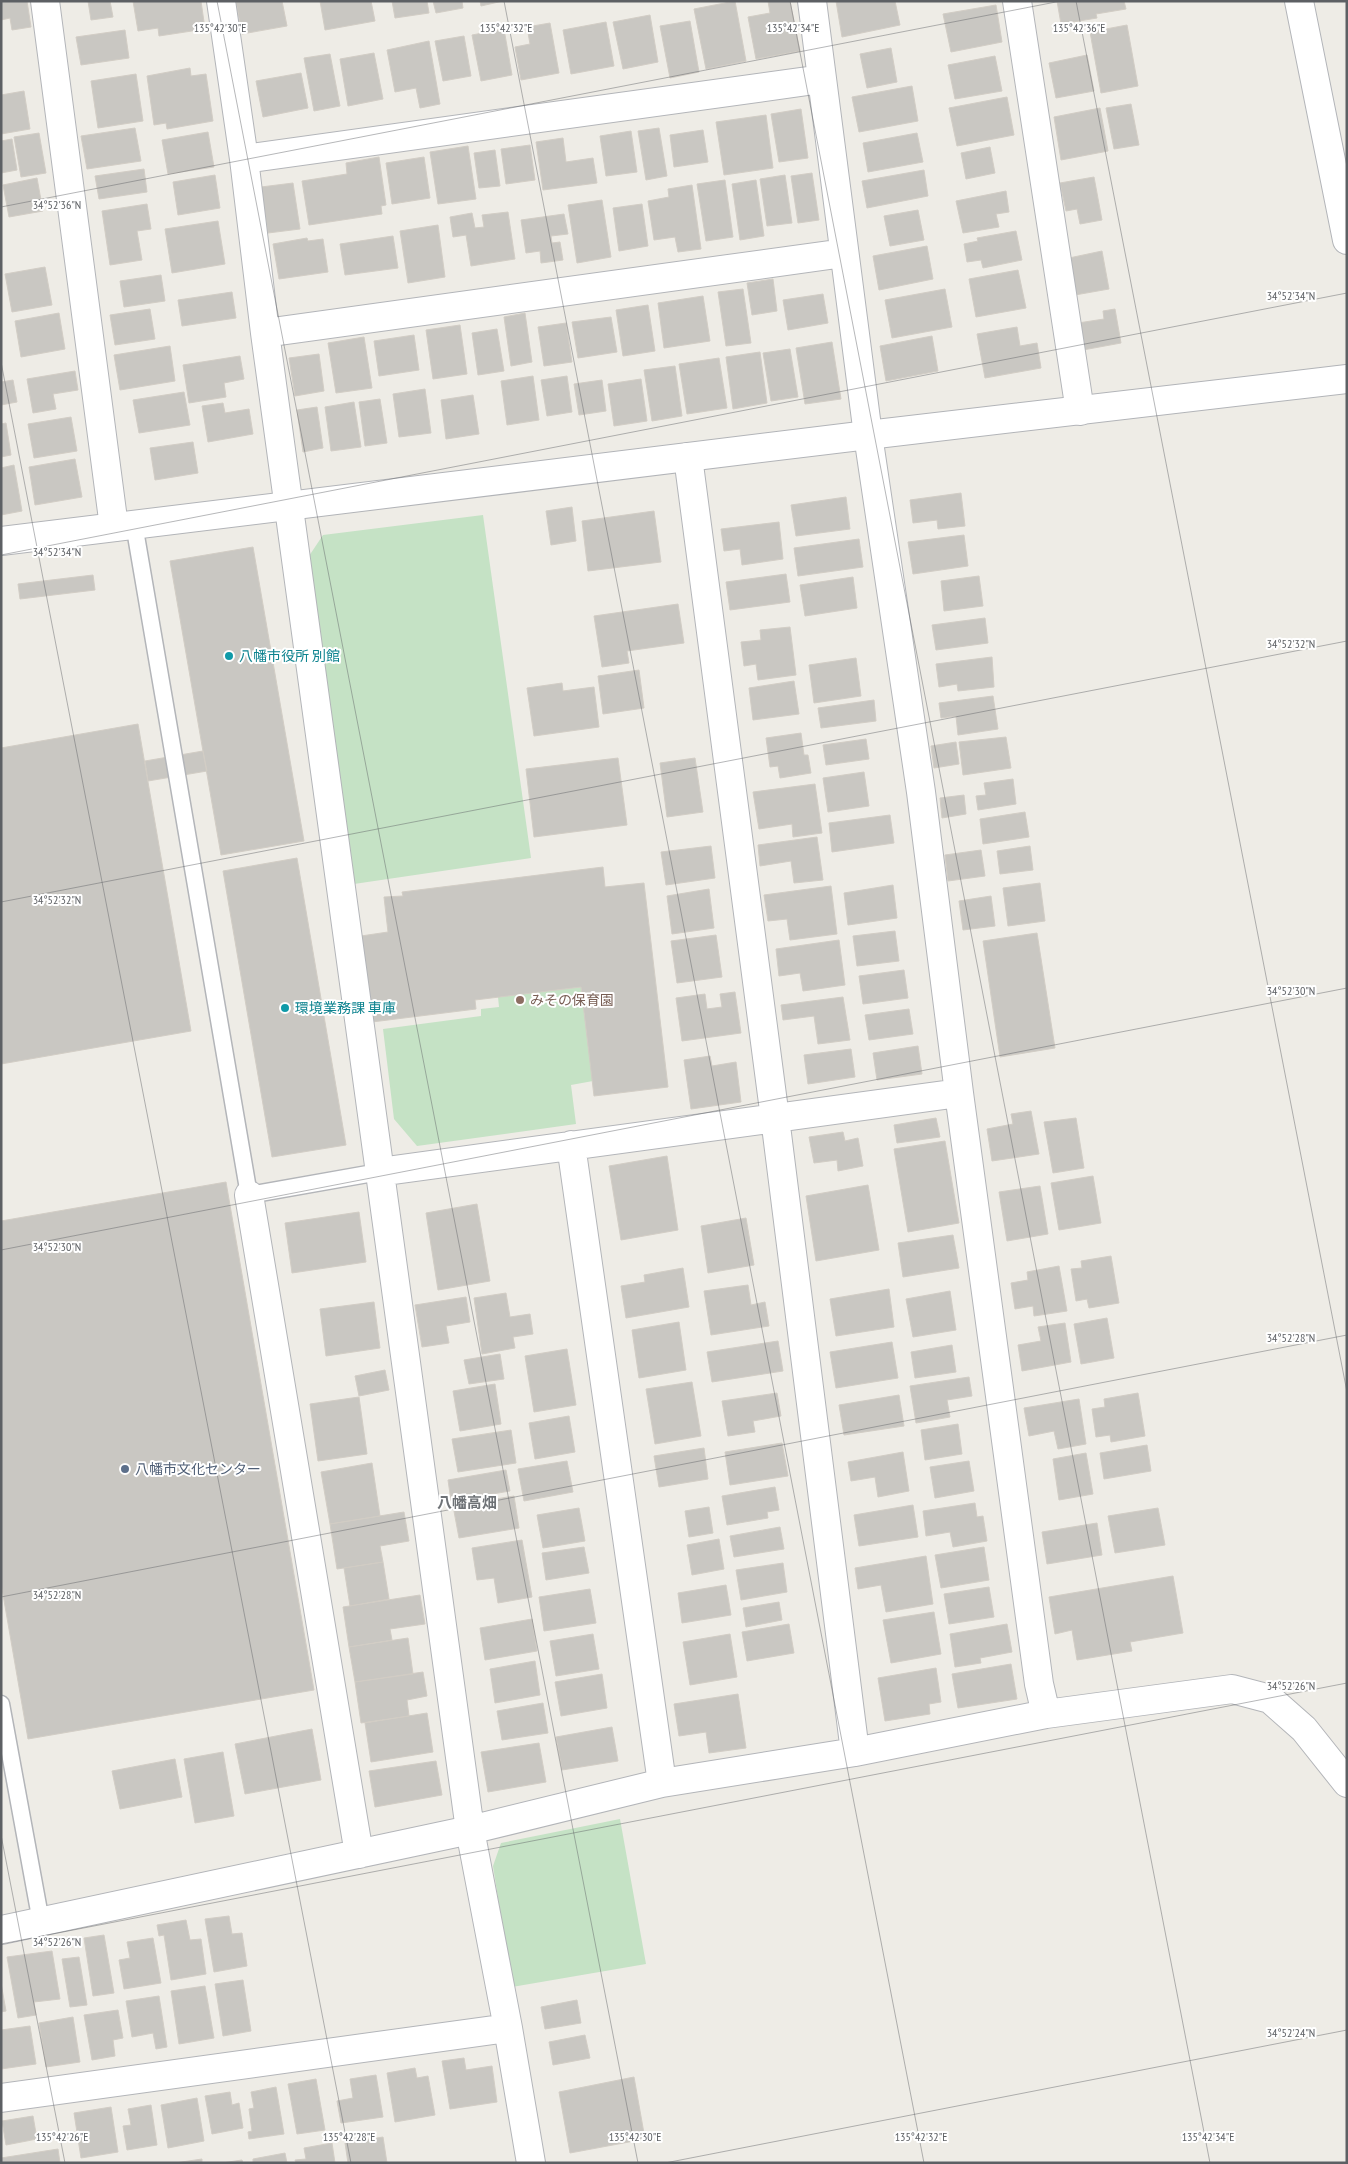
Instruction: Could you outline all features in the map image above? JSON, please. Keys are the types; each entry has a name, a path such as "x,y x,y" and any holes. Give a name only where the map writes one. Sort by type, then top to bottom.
{"street":[{"path":"45,1 124,525"},
{"path":"222,1 288,505 470,1830 508,2028 531,2163"},
{"path":"812,1 868,435 922,792 959,1093 1039,1684 1046,1714"},
{"path":"1017,1 1080,411"},
{"path":"1299,1 1347,240"},
{"path":"244,159 822,80"},
{"path":"265,333 844,253"},
{"path":"1,540 1347,379"},
{"path":"688,457 856,1752"},
{"path":"379,1172 959,1093"},
{"path":"571,1145 662,1783"},
{"path":"249,1195 359,1854"},
{"path":"1,1930 470,1830 662,1783 856,1752 1046,1714 1232,1689 1270,1700 1304,1729 1347,1783"},
{"path":"1,2098 508,2028"}],"lane":[{"path":"124,525 249,1195 379,1172"},
{"path":"1,1704 41,1922"}],"green space":[{"path":"483,515 531,858 354,884 309,556 323,535"},
{"path":"581,987 593,1081 571,1085 576,1124 417,1146 394,1119 383,1029 481,1016 481,1009 499,1007 498,997"},
{"path":"620,1819 646,1964 512,1987 493,1866 501,1843"}],"building":[{"path":"1,1 27,1 31,27 12,30 10,18 1,20"},
{"path":"88,1 110,1 113,17 91,20"},
{"path":"133,1 201,1 205,29 159,36 158,28 138,31"},
{"path":"236,1 282,1 287,26 242,34"},
{"path":"320,1 371,1 375,21 325,30"},
{"path":"392,1 427,1 429,13 395,18"},
{"path":"433,1 462,1 463,8 436,13"},
{"path":"480,1 503,1 481,6"},
{"path":"735,1 746,61 706,69 694,9"},
{"path":"768,1 790,1 800,51 756,59 748,17 770,13"},
{"path":"836,1 895,1 900,25 842,37"},
{"path":"1057,1 1124,1 1126,9 1096,14 1097,18 1061,24"},
{"path":"996,5 1002,42 951,52 943,14"},
{"path":"650,15 658,62 623,69 613,22"},
{"path":"690,21 699,72 670,78 660,26"},
{"path":"606,22 614,66 571,74 563,30"},
{"path":"550,23 559,73 521,80 515,47 530,44 527,27"},
{"path":"1127,25 1138,86 1101,93 1090,32"},
{"path":"504,29 512,75 481,81 472,35"},
{"path":"125,30 129,58 81,65 76,37"},
{"path":"464,36 471,76 443,81 435,41"},
{"path":"429,41 440,104 420,108 416,88 395,92 387,50"},
{"path":"891,48 897,82 867,88 860,54"},
{"path":"374,53 383,99 348,106 340,59"},
{"path":"330,54 340,106 314,111 304,58"},
{"path":"1087,55 1094,91 1056,98 1049,63"},
{"path":"995,56 1002,91 955,99 948,65"},
{"path":"190,68 191,76 206,74 213,121 167,129 166,123 154,125 147,76"},
{"path":"301,73 308,108 263,117 256,81"},
{"path":"136,74 143,121 98,128 91,81"},
{"path":"912,86 918,121 859,132 852,97"},
{"path":"24,91 30,129 1,134 1,95"},
{"path":"1007,97 1014,135 957,146 949,108"},
{"path":"1131,104 1139,145 1114,149 1106,108"},
{"path":"1100,108 1108,151 1061,160 1054,117"},
{"path":"801,109 808,158 779,162 771,114"},
{"path":"766,115 773,168 724,175 716,122"},
{"path":"135,128 141,161 87,169 81,136"},
{"path":"659,128 667,176 646,180 638,131"},
{"path":"703,130 708,162 674,167 670,135"},
{"path":"631,131 637,172 606,176 600,136"},
{"path":"208,132 214,167 168,174 162,140"},
{"path":"39,133 46,173 21,177 14,137"},
{"path":"917,133 923,162 868,172 863,143"},
{"path":"563,138 566,162 593,158 597,183 543,190 536,142"},
{"path":"12,139 17,170 1,173 1,141"},
{"path":"530,145 535,180 506,184 501,149"},
{"path":"468,146 476,199 438,204 430,152"},
{"path":"990,147 995,173 966,179 961,153"},
{"path":"495,150 500,186 479,188 474,153"},
{"path":"379,157 386,205 381,206 382,214 309,225 302,181 347,174 346,163"},
{"path":"424,157 430,198 392,204 386,163"},
{"path":"144,169 147,192 99,199 95,176"},
{"path":"924,170 928,196 867,208 862,181"},
{"path":"812,173 819,220 798,223 791,176"},
{"path":"215,175 220,208 178,215 173,182"},
{"path":"785,175 792,223 767,226 760,179"},
{"path":"1094,177 1102,220 1080,224 1077,209 1066,211 1060,183"},
{"path":"37,178 43,211 9,217 3,185"},
{"path":"725,180 733,237 706,241 697,184"},
{"path":"756,180 764,236 740,240 732,184"},
{"path":"293,183 300,229 268,233 261,187"},
{"path":"692,185 701,249 678,252 675,237 654,240 648,201 669,197 668,189"},
{"path":"1006,191 1009,212 996,214 999,227 963,233 956,201"},
{"path":"602,200 611,257 577,263 568,205"},
{"path":"147,204 151,229 137,231 142,260 110,265 102,211"},
{"path":"642,204 648,246 619,251 613,208"},
{"path":"918,210 924,240 890,246 884,216"},
{"path":"508,212 515,259 471,266 466,235 453,237 450,217 472,213 475,228 484,227 482,215"},
{"path":"564,214 568,234 551,236 552,243 560,242 563,260 541,263 540,251 526,253 521,220"},
{"path":"218,221 225,264 172,273 165,229"},
{"path":"438,225 445,277 408,283 400,231"},
{"path":"1016,231 1022,260 983,268 981,260 967,262 964,244 978,241 977,238"},
{"path":"393,236 398,268 345,275 340,244"},
{"path":"307,238 308,241 323,239 328,272 279,279 273,244"},
{"path":"927,246 933,279 879,290 873,256"},
{"path":"1102,251 1109,289 1075,295 1069,258"},
{"path":"45,267 52,305 12,312 5,274"},
{"path":"1018,270 1026,308 976,317 969,279"},
{"path":"161,275 165,301 124,307 120,281"},
{"path":"773,279 777,311 752,315 747,283"},
{"path":"743,289 751,343 726,346 718,292"},
{"path":"945,289 952,327 892,338 885,300"},
{"path":"232,292 236,318 182,326 178,300"},
{"path":"823,294 828,323 788,330 783,300"},
{"path":"703,296 710,341 664,348 658,303"},
{"path":"648,305 655,351 623,356 616,310"},
{"path":"150,309 155,339 115,345 110,315"},
{"path":"1115,309 1121,343 1083,350 1078,323 1104,319 1103,311"},
{"path":"59,313 65,349 21,357 15,321"},
{"path":"525,313 532,362 511,366 504,317"},
{"path":"611,317 617,352 578,358 572,322"},
{"path":"566,323 572,362 544,366 538,327"},
{"path":"460,325 467,374 433,379 426,330"},
{"path":"1017,327 1020,346 1037,343 1041,368 985,378 977,334"},
{"path":"497,329 504,371 478,375 472,333"},
{"path":"414,335 419,370 379,376 374,341"},
{"path":"932,336 938,371 886,381 880,346"},
{"path":"364,337 372,388 336,393 328,343"},
{"path":"832,342 841,399 805,404 796,348"},
{"path":"170,346 175,381 120,390 114,355"},
{"path":"790,349 798,397 771,401 763,353"},
{"path":"760,352 767,403 733,409 726,357"},
{"path":"319,354 324,391 295,396 289,358"},
{"path":"240,356 244,379 224,383 226,397 189,403 183,365"},
{"path":"719,358 727,408 687,414 679,364"},
{"path":"675,366 682,416 652,421 644,370"},
{"path":"75,371 78,390 53,394 56,409 33,413 27,379"},
{"path":"533,376 539,420 507,425 501,381"},
{"path":"567,376 572,412 547,416 541,380"},
{"path":"641,379 647,421 614,426 608,384"},
{"path":"13,380 17,402 1,405 1,382"},
{"path":"602,380 606,411 579,415 574,384"},
{"path":"425,389 431,433 399,437 393,394"},
{"path":"184,392 190,425 139,433 133,400"},
{"path":"473,395 479,434 446,439 441,400"},
{"path":"380,399 387,443 365,446 359,402"},
{"path":"354,402 361,447 331,451 325,407"},
{"path":"223,403 225,413 249,409 253,434 208,442 202,406"},
{"path":"317,407 323,448 303,452 297,410"},
{"path":"71,417 77,451 34,458 28,424"},
{"path":"6,423 11,455 1,457 1,424"},
{"path":"193,442 198,473 155,480 150,448"},
{"path":"75,459 82,497 35,505 29,467"},
{"path":"14,465 22,511 1,515 1,468"},
{"path":"961,493 965,526 938,529 937,520 913,523 910,500"},
{"path":"846,497 850,529 796,536 791,505"},
{"path":"572,507 576,541 551,545 546,511"},
{"path":"654,511 661,562 588,571 582,521"},
{"path":"779,522 783,559 742,565 740,549 724,551 721,529"},
{"path":"964,535 968,566 913,574 908,542"},
{"path":"859,539 863,567 798,576 794,548"},
{"name":"八幡市役所 別館","path":"253,547 304,841 221,855 170,561"},
{"path":"786,574 790,602 730,610 726,582"},
{"path":"93,575 95,590 20,599 18,584"},
{"path":"979,576 983,606 944,611 941,581"},
{"path":"853,577 857,608 805,616 800,585"},
{"path":"678,604 684,643 627,651 629,663 602,667 594,616"},
{"path":"985,618 988,643 936,650 932,625"},
{"path":"790,627 796,675 758,680 756,664 744,666 741,642 761,640 760,630"},
{"path":"992,657 994,687 958,691 957,684 939,687 936,664"},
{"path":"856,658 861,696 814,703 809,665"},
{"path":"639,670 644,708 603,714 598,676"},
{"path":"794,681 799,714 753,720 749,688"},
{"path":"562,683 563,691 594,687 599,727 534,736 527,688"},
{"path":"993,696 998,729 958,735 956,716 941,718 939,703"},
{"path":"874,700 876,721 821,728 818,708"},
{"path":"138,724 191,1031 1,1064 1,748"},
{"path":"801,733 804,755 808,755 811,773 780,778 778,766 770,767 766,738"},
{"path":"1006,737 1011,768 963,775 959,742"},
{"path":"866,739 869,759 826,765 823,745"},
{"path":"956,742 959,764 934,768 931,746"},
{"path":"203,751 207,771 148,781 145,761"},
{"path":"618,758 627,825 534,837 526,769"},
{"path":"695,758 703,812 667,817 660,763"},
{"path":"864,772 869,806 828,812 823,778"},
{"path":"1013,779 1016,804 978,810 976,796 986,795 984,783"},
{"path":"815,784 822,833 793,837 792,824 759,829 753,792"},
{"path":"964,795 966,814 942,818 940,798"},
{"path":"1025,812 1029,837 983,844 980,819"},
{"path":"890,815 894,843 832,852 829,823"},
{"path":"817,837 823,880 794,883 791,861 760,866 758,845"},
{"path":"711,846 715,878 666,885 661,852"},
{"path":"1030,846 1033,870 1000,874 997,851"},
{"path":"981,850 985,876 948,881 945,855"},
{"name":"環境業務課 車庫","path":"297,858 346,1145 272,1157 223,871"},
{"path":"603,867 605,887 644,883 668,1087 594,1096 581,987 475,1000 476,1009 372,1022 361,936 388,932 384,897 403,896 402,892"},
{"path":"1040,883 1045,921 1008,926 1003,888"},
{"path":"893,885 897,918 848,925 844,893"},
{"path":"831,886 837,934 790,940 787,919 768,921 764,895"},
{"path":"709,889 714,928 672,934 667,896"},
{"path":"991,896 995,926 963,930 959,901"},
{"path":"895,931 899,961 857,966 853,936"},
{"path":"1037,933 1055,1048 1000,1057 983,941"},
{"path":"716,935 722,977 677,983 671,941"},
{"path":"839,940 845,985 803,991 800,973 779,976 776,949"},
{"path":"904,970 908,998 863,1004 859,976"},
{"path":"735,992 741,1033 682,1041 676,998 705,994 707,1009 722,1007 720,994"},
{"path":"843,997 850,1040 818,1044 814,1016 783,1020 781,1005"},
{"path":"909,1009 913,1034 869,1040 865,1015"},
{"path":"918,1046 922,1074 877,1080 873,1053"},
{"path":"851,1049 855,1077 808,1084 804,1055"},
{"path":"710,1056 712,1066 736,1062 741,1102 691,1109 684,1060"},
{"path":"1031,1111 1039,1154 992,1161 987,1129 1013,1124 1011,1114"},
{"path":"936,1118 940,1137 897,1143 894,1125"},
{"path":"1076,1118 1084,1168 1053,1173 1044,1122"},
{"path":"843,1132 845,1141 858,1138 863,1166 838,1171 837,1160 814,1163 809,1137"},
{"path":"945,1141 959,1223 908,1232 894,1149"},
{"path":"667,1156 678,1230 621,1240 609,1166"},
{"path":"1093,1176 1101,1223 1059,1230 1051,1183"},
{"path":"226,1182 314,1690 28,1739 1,1583 1,1221"},
{"path":"868,1185 879,1250 816,1261 806,1196"},
{"path":"1040,1186 1048,1234 1007,1241 999,1192"},
{"path":"477,1204 490,1281 438,1290 426,1213"},
{"path":"359,1212 366,1262 292,1273 285,1223"},
{"path":"746,1218 754,1265 708,1273 701,1226"},
{"path":"953,1235 959,1268 903,1277 898,1243"},
{"path":"1111,1256 1119,1303 1089,1308 1087,1299 1076,1301 1071,1269 1082,1268 1081,1261"},
{"path":"1059,1266 1067,1311 1034,1316 1033,1306 1015,1309 1011,1283 1028,1280 1027,1272"},
{"path":"683,1268 689,1307 626,1318 621,1286 645,1282 644,1275"},
{"path":"748,1285 751,1305 765,1302 769,1326 711,1335 704,1291"},
{"path":"889,1289 894,1327 836,1336 830,1299"},
{"path":"950,1291 956,1330 913,1337 906,1299"},
{"path":"506,1293 510,1317 530,1314 533,1334 513,1337 515,1348 482,1354 474,1298"},
{"path":"466,1297 470,1322 446,1326 449,1343 422,1347 415,1305"},
{"path":"374,1302 380,1348 326,1356 320,1309"},
{"path":"1107,1318 1114,1358 1081,1364 1074,1324"},
{"path":"679,1322 686,1370 639,1378 632,1330"},
{"path":"1065,1323 1071,1362 1022,1371 1018,1345 1041,1341 1038,1327"},
{"path":"778,1341 783,1371 712,1382 707,1352"},
{"path":"892,1342 898,1378 836,1388 830,1352"},
{"path":"952,1345 956,1372 915,1378 911,1352"},
{"path":"567,1349 576,1405 534,1412 525,1356"},
{"path":"500,1354 504,1379 469,1384 464,1360"},
{"path":"385,1370 389,1390 359,1396 355,1376"},
{"path":"969,1377 972,1396 947,1400 950,1417 916,1423 910,1386"},
{"path":"692,1382 701,1436 655,1444 646,1389"},
{"path":"495,1384 501,1424 460,1431 453,1391"},
{"path":"777,1393 781,1416 753,1421 755,1432 728,1436 722,1401"},
{"path":"1138,1393 1145,1436 1111,1442 1110,1435 1096,1437 1092,1409 1105,1407 1104,1399"},
{"path":"899,1395 904,1426 844,1435 839,1405"},
{"path":"359,1397 367,1454 318,1461 310,1404"},
{"path":"1079,1399 1086,1444 1058,1449 1054,1431 1029,1436 1024,1408"},
{"path":"569,1416 575,1452 535,1459 529,1423"},
{"path":"958,1424 962,1454 925,1460 921,1430"},
{"path":"511,1430 516,1463 458,1472 452,1439"},
{"path":"782,1443 788,1476 730,1485 725,1452"},
{"path":"1147,1445 1151,1471 1104,1479 1100,1453"},
{"path":"704,1448 708,1479 659,1487 654,1456"},
{"path":"903,1452 909,1491 878,1497 875,1477 851,1481 848,1462"},
{"path":"1086,1453 1093,1494 1059,1500 1053,1459"},
{"path":"567,1461 573,1492 524,1501 518,1469"},
{"path":"969,1461 974,1491 935,1498 930,1467"},
{"path":"372,1463 380,1516 330,1524 321,1472"},
{"path":"506,1470 510,1491 451,1501 448,1480"},
{"path":"775,1487 779,1510 767,1512 768,1518 727,1525 722,1496"},
{"path":"514,1496 519,1528 459,1538 453,1506"},
{"path":"975,1503 977,1517 983,1516 987,1541 953,1547 950,1532 926,1536 923,1511"},
{"path":"913,1505 918,1537 859,1546 854,1515"},
{"path":"709,1507 713,1533 689,1537 685,1511"},
{"path":"579,1508 585,1541 543,1548 537,1515"},
{"path":"1158,1508 1165,1545 1115,1553 1108,1516"},
{"path":"404,1512 409,1541 380,1546 383,1562 337,1569 330,1524"},
{"path":"1097,1523 1102,1555 1047,1564 1042,1532"},
{"path":"780,1527 784,1549 734,1557 730,1536"},
{"path":"719,1539 724,1569 692,1575 687,1545"},
{"path":"522,1540 532,1597 498,1603 494,1578 477,1580 472,1548"},
{"path":"584,1547 589,1573 546,1580 542,1553"},
{"path":"984,1547 989,1580 941,1588 935,1555"},
{"path":"926,1556 933,1604 886,1612 881,1585 858,1589 855,1568"},
{"path":"383,1562 389,1599 350,1606 344,1568"},
{"path":"783,1563 787,1592 741,1600 736,1570"},
{"path":"1173,1576 1183,1633 1130,1642 1132,1651 1077,1660 1072,1630 1055,1634 1049,1597"},
{"path":"726,1585 731,1615 682,1623 678,1593"},
{"path":"989,1587 994,1617 949,1624 944,1594"},
{"path":"590,1589 596,1623 544,1631 539,1597"},
{"path":"420,1595 425,1624 390,1629 392,1640 349,1647 343,1607"},
{"path":"779,1602 782,1620 746,1627 743,1608"},
{"path":"934,1612 941,1654 891,1663 883,1620"},
{"path":"532,1619 537,1651 485,1660 480,1628"},
{"path":"789,1624 794,1653 747,1661 742,1632"},
{"path":"1007,1624 1012,1652 980,1658 981,1663 955,1667 950,1634"},
{"path":"593,1634 599,1669 556,1676 550,1641"},
{"path":"730,1634 737,1677 690,1685 683,1642"},
{"path":"408,1638 413,1674 355,1682 349,1647"},
{"path":"535,1661 540,1695 495,1703 490,1669"},
{"path":"1011,1664 1017,1699 958,1708 952,1674"},
{"path":"936,1668 941,1702 929,1704 930,1714 885,1721 878,1678"},
{"path":"423,1672 427,1696 407,1700 409,1716 361,1723 355,1682"},
{"path":"602,1674 607,1708 561,1716 555,1682"},
{"path":"738,1694 746,1748 709,1753 706,1732 679,1736 674,1704"},
{"path":"543,1703 548,1733 502,1740 497,1711"},
{"path":"427,1713 433,1752 371,1762 365,1723"},
{"path":"612,1727 618,1761 562,1770 556,1737"},
{"path":"312,1729 321,1780 245,1794 235,1744"},
{"path":"539,1743 546,1782 488,1792 481,1752"},
{"path":"223,1752 234,1816 195,1823 184,1759"},
{"path":"175,1759 182,1797 120,1809 112,1771"},
{"path":"436,1761 442,1795 375,1807 369,1771"},
{"path":"229,1916 232,1934 242,1933 247,1966 214,1972 205,1919"},
{"path":"186,1920 190,1940 201,1939 206,1974 171,1980 164,1935 159,1936 157,1925"},
{"path":"104,1935 114,1993 93,1996 84,1938"},
{"path":"153,1938 161,1983 124,1989 119,1960 130,1958 127,1942"},
{"path":"52,1951 60,1999 34,2002 36,2015 18,2018 7,1957"},
{"path":"79,1957 87,2005 70,2007 62,1959"},
{"path":"243,1980 251,2031 223,2036 215,1984"},
{"path":"1,1983 6,2011 1,2012"},
{"path":"205,1986 214,2038 179,2044 171,1991"},
{"path":"159,1996 167,2047 156,2049 153,2033 132,2037 126,2001"},
{"path":"577,2000 581,2023 545,2029 541,2007"},
{"path":"118,2010 123,2038 113,2040 115,2056 92,2060 84,2015"},
{"path":"73,2017 80,2062 46,2067 39,2023"},
{"path":"30,2026 36,2064 1,2069 1,2030"},
{"path":"585,2035 590,2058 553,2065 549,2042"},
{"path":"464,2058 466,2070 492,2066 497,2102 450,2109 442,2061"},
{"path":"415,2068 417,2078 428,2076 435,2115 395,2122 387,2073"},
{"path":"376,2075 383,2117 341,2123 337,2101 353,2098 350,2079"},
{"path":"634,2077 645,2139 570,2153 559,2092"},
{"path":"316,2079 325,2130 297,2134 288,2084"},
{"path":"276,2087 284,2134 249,2139 248,2132 252,2131 249,2109 254,2108 251,2092"},
{"path":"230,2092 232,2105 239,2103 243,2128 212,2134 205,2096"},
{"path":"197,2098 204,2141 168,2148 161,2105"},
{"path":"151,2105 157,2145 127,2150 123,2126 131,2125 128,2109"},
{"path":"111,2107 118,2152 81,2158 74,2113"},
{"path":"33,2116 37,2139 6,2145 2,2121"},
{"path":"383,2137 387,2163 348,2163 345,2143"},
{"path":"332,2143 335,2163 296,2163 295,2160 306,2159 304,2148"},
{"path":"58,2149 60,2163 1,2163 1,2158"},
{"path":"285,2153 287,2163 253,2163 253,2159"},
{"path":"202,2159 202,2163 175,2163"},
{"path":"242,2160 243,2163 222,2163"}],"place":[{"name":"八幡市役所 別館","path":"229,656"},
{"name":"みその保育園","path":"520,1000"},
{"name":"環境業務課 車庫","path":"285,1008"},
{"name":"八幡市文化センター","path":"125,1469"}],"district":[{"name":"八幡高畑","path":"467,1502"}]}
